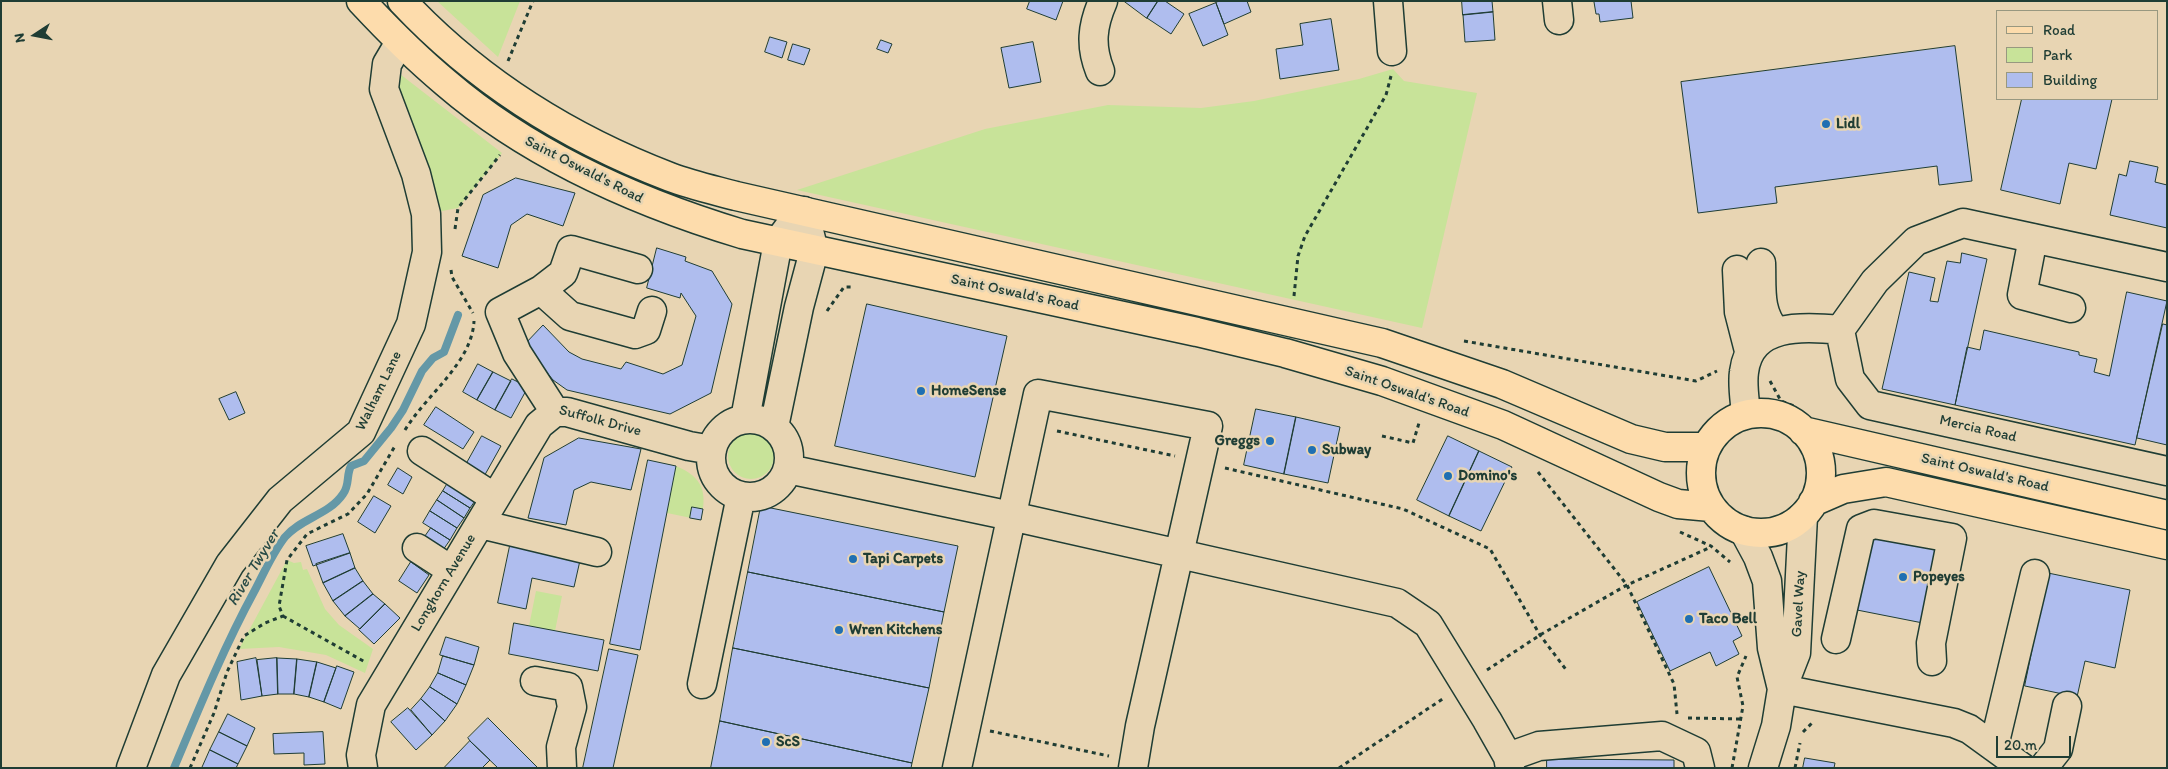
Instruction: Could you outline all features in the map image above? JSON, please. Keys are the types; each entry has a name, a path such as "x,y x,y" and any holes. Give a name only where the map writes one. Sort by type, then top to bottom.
{"main road":[{"name":"Saint Oswald's Road","path":"361,1 400,42 446,84 514,134 615,188 705,223 814,251 1198,332 1286,353 1382,380 1503,425 1678,504 1711,507"},
{"name":"Saint Oswald's Road","path":"402,1 459,56 529,109 595,145 671,177 736,196 1382,343 1502,384 1631,439 1665,447 1706,447"},
{"path":"1768,413 1788,419 1803,431 1814,446 1821,469 1820,484 1808,509 1793,524 1773,532 1744,531 1722,519 1711,507 1701,483 1702,459 1706,447 1718,431 1736,418 1746,414 1768,413"},
{"name":"Saint Oswald's Road","path":"1803,431 2167,515"},
{"name":"Saint Oswald's Road","path":"1808,509 1843,489 1886,482 2167,545"}],"street":[{"path":"1100,72 1094,56 1092,37 1103,1"},
{"path":"1388,1 1392,52"},
{"name":"Walham Lane","path":"130,768 166,675 230,564 280,500 360,432 411,324 428,252 426,214 416,174 384,89 387,64 400,42"},
{"path":"745,419 778,242 802,211"},
{"path":"774,427 814,251 802,211"},
{"path":"1749,351 1762,339 1776,332 1809,326 1840,330 1875,281 1916,241 1963,223 2167,267"},
{"path":"2033,238 2022,295 2071,308"},
{"path":"638,269 571,250 562,273 541,290 570,316 635,334 646,330 652,311"},
{"path":"1746,414 1743,373 1749,351 1739,312 1749,266 1763,306 1766,321 1776,332"},
{"name":"Suffolk Drive","path":"541,290 500,312 517,353 555,412 567,412 712,450"},
{"name":"Mercia Road","path":"1840,330 1850,379 1870,405 2167,471"},
{"path":"957,768 1038,394 1208,426 1140,726 1134,765"},
{"name":"Longhorn Avenue","path":"363,768 361,755 371,705 539,425 555,412"},
{"path":"745,419 755,419 774,427 788,446 788,469 775,488 764,495 753,497 740,496 720,484 712,467 712,450 716,438 723,429 733,422 745,419"},
{"path":"422,451 495,498"},
{"path":"788,469 1011,516 1397,603 1428,624 1509,762 1538,746 1670,727"},
{"path":"702,684 740,496"},
{"name":"Gavel Way","path":"1782,689 1796,653 1808,509"},
{"path":"480,524 597,552"},
{"path":"1836,640 1861,529 1874,524 1952,538 1931,643 1932,661"},
{"path":"1744,531 1758,557 1767,581 1772,648 1782,689 1776,726 1763,768"},
{"path":"417,548 451,570"},
{"path":"1994,746 2035,574"},
{"path":"535,680 568,687 572,707 562,747 562,768"},
{"path":"1782,689 1954,723 1969,729 2024,768"},
{"path":"2043,768 2058,749 2067,706"},
{"path":"1670,727 1681,759 1682,768"},
{"path":"1670,727 1696,752 1700,768"}],"path":[{"path":"498,86 533,1"},
{"path":"1294,304 1298,256 1305,236 1386,95 1393,69 1392,52"},
{"path":"800,307 824,314 844,287 861,286"},
{"path":"1031,425 1403,509 1490,549 1540,635 1567,671"},
{"path":"1542,470 1534,466 1626,585 1674,684 1670,727"},
{"path":"1676,530 1711,546 1733,566"},
{"path":"1339,768 1540,635 1626,585 1711,546"},
{"path":"283,616 389,676"},
{"path":"1732,768 1743,706 1737,677 1746,653"},
{"path":"1687,718 1742,719"},
{"path":"966,726 1134,765"}],"green space":[{"path":"437,1 520,1 498,57"},
{"path":"387,64 502,153 458,208 426,214"},
{"path":"1393,69 1404,81 1477,93 1422,328 797,190 985,129 1108,105 1201,108 1254,101 1359,79"},
{"path":"746,433 756,433 770,443 774,456 770,469 764,475 756,479 746,479 732,469 728,461 728,451 738,437"},
{"path":"676,466 693,476 701,487 704,501 701,520 667,513"},
{"path":"287,560 294,563 301,562 303,570 307,569 325,609 339,625 373,649 365,673 326,655 279,647 239,649"},
{"path":"536,591 562,596 555,631 529,626"}],"building":[{"path":"1030,1 1063,1 1056,20 1027,9"},
{"path":"1124,1 1158,1 1147,18"},
{"path":"1158,1 1165,1 1184,14 1171,34 1147,18"},
{"path":"1219,1 1247,1 1251,12 1224,24 1216,3"},
{"path":"1462,1 1492,1 1493,12 1463,15"},
{"path":"1631,1 1633,18 1600,22 1599,14 1596,14 1594,2"},
{"path":"1216,3 1228,35 1203,46 1189,14"},
{"path":"1493,12 1495,40 1465,42 1463,15"},
{"path":"1331,19 1339,70 1280,79 1276,49 1303,45 1300,24"},
{"path":"770,37 787,42 782,58 765,52"},
{"path":"881,40 892,44 888,53 877,49"},
{"path":"1033,42 1041,82 1009,88 1001,48"},
{"path":"793,44 810,49 804,65 788,60"},
{"name":"Lidl","path":"1955,46 1972,181 1939,185 1937,166 1775,187 1777,203 1698,213 1681,82"},
{"path":"2022,100 2112,100 2096,169 2069,163 2060,204 2001,190"},
{"path":"2130,161 2158,167 2155,182 2167,185 2167,228 2110,215 2119,174 2126,176"},
{"path":"516,178 575,193 563,226 527,214 511,225 498,268 462,256 483,195"},
{"path":"657,248 686,257 685,261 712,271 732,304 711,393 670,414 567,390 553,380 524,345 543,325 569,352 582,359 621,369 626,362 663,374 682,365 696,316 681,293 680,298 647,288"},
{"path":"1962,253 1987,259 1955,405 1882,389 1909,272 1935,278 1930,301 1938,302 1947,261 1960,263"},
{"path":"2127,292 2167,301 2135,445 1955,405 1967,347 1980,350 1984,330 2079,352 2079,355 2097,359 2094,372 2109,376"},
{"name":"HomeSense","path":"867,304 1007,336 975,477 835,446"},
{"path":"2163,324 2167,325 2167,445 2137,438"},
{"path":"478,364 493,372 477,400 463,392"},
{"path":"493,372 511,381 495,410 477,400"},
{"path":"512,379 528,387 511,418 495,410"},
{"path":"236,392 245,413 229,420 219,399"},
{"path":"436,407 474,432 463,449 424,425"},
{"name":"Greggs","path":"1256,409 1296,417 1284,474 1244,465"},
{"name":"Subway","path":"1296,417 1340,427 1328,483 1284,474"},
{"path":"482,436 501,446 482,480 463,470"},
{"name":"Domino's","path":"1448,436 1479,451 1449,516 1417,500"},
{"path":"579,438 641,449 631,490 591,482 574,490 566,525 528,518 544,458"},
{"path":"1479,451 1512,467 1481,531 1449,516"},
{"path":"648,460 676,466 640,650 610,644"},
{"path":"398,468 412,477 403,494 388,485"},
{"path":"449,481 477,498 470,508 443,491"},
{"path":"443,491 470,508 464,518 437,500"},
{"path":"374,496 391,506 375,533 358,522"},
{"path":"437,500 464,518 457,528 430,511"},
{"name":"Tapi Carpets","path":"761,506 958,546 944,612 748,572"},
{"path":"692,507 703,509 701,520 690,518"},
{"path":"430,511 457,528 450,540 423,523"},
{"path":"431,528 450,540 443,550 424,538"},
{"name":"Popeyes","path":"1873,530 1948,545 1933,625 1857,610"},
{"path":"343,534 350,553 313,566 306,546"},
{"path":"511,541 581,556 574,587 532,578 526,609 498,603"},
{"path":"350,553 355,568 323,583 316,564"},
{"path":"411,562 429,575 417,593 399,581"},
{"name":"Taco Bell","path":"1709,567 1742,636 1733,641 1739,654 1716,666 1710,652 1670,671 1637,602"},
{"path":"355,568 363,581 333,601 323,583"},
{"name":"Wren Kitchens","path":"748,572 944,612 929,688 733,648"},
{"path":"2048,573 2130,590 2115,668 2085,661 2077,697 2025,686"},
{"path":"363,581 373,594 345,616 333,601"},
{"path":"373,594 385,604 360,629 345,616"},
{"path":"385,604 400,618 374,644 359,630"},
{"path":"514,623 604,640 598,671 509,654"},
{"path":"446,637 479,647 474,665 440,655"},
{"path":"733,648 929,688 912,763 720,721"},
{"path":"609,649 638,655 613,768 583,768"},
{"path":"443,656 474,665 466,685 438,673"},
{"path":"256,658 262,696 241,700 237,662"},
{"path":"277,658 278,694 262,696 257,660"},
{"path":"277,658 297,659 294,694 278,694"},
{"path":"297,659 317,662 309,697 294,694"},
{"path":"317,662 336,668 324,702 309,697"},
{"path":"337,666 354,672 341,709 324,702"},
{"path":"438,673 466,685 457,704 430,687"},
{"path":"430,687 457,704 445,721 421,699"},
{"path":"421,699 445,721 432,735 411,710"},
{"path":"408,708 432,735 416,750 391,722"},
{"path":"228,714 255,728 247,746 219,732"},
{"path":"488,718 538,768 498,768 470,741 468,738"},
{"name":"ScS","path":"720,721 912,763 911,768 711,768"},
{"path":"219,732 247,746 238,764 210,750"},
{"path":"323,732 325,764 304,765 304,753 274,754 273,734"},
{"path":"470,741 490,760 482,768 444,768"},
{"path":"210,750 238,764 236,768 202,768"},
{"path":"1805,758 1835,763 1834,768 1803,768"},
{"path":"1547,759 1674,760 1674,768 1547,768"}],"waterway":[{"name":"River Twyver","path":"174,768 222,656 277,549 285,537 299,525 323,512 343,494 351,466 364,461 391,428 403,410 422,371 433,358 444,352 458,315"}],"place":[{"name":"Lidl","path":"1826,124"},
{"name":"HomeSense","path":"921,391"},
{"name":"Greggs","path":"1270,441"},
{"name":"Subway","path":"1312,450"},
{"name":"Domino's","path":"1448,476"},
{"name":"Tapi Carpets","path":"853,559"},
{"name":"Popeyes","path":"1903,577"},
{"name":"Taco Bell","path":"1689,619"},
{"name":"Wren Kitchens","path":"839,630"},
{"name":"ScS","path":"766,742"}]}
